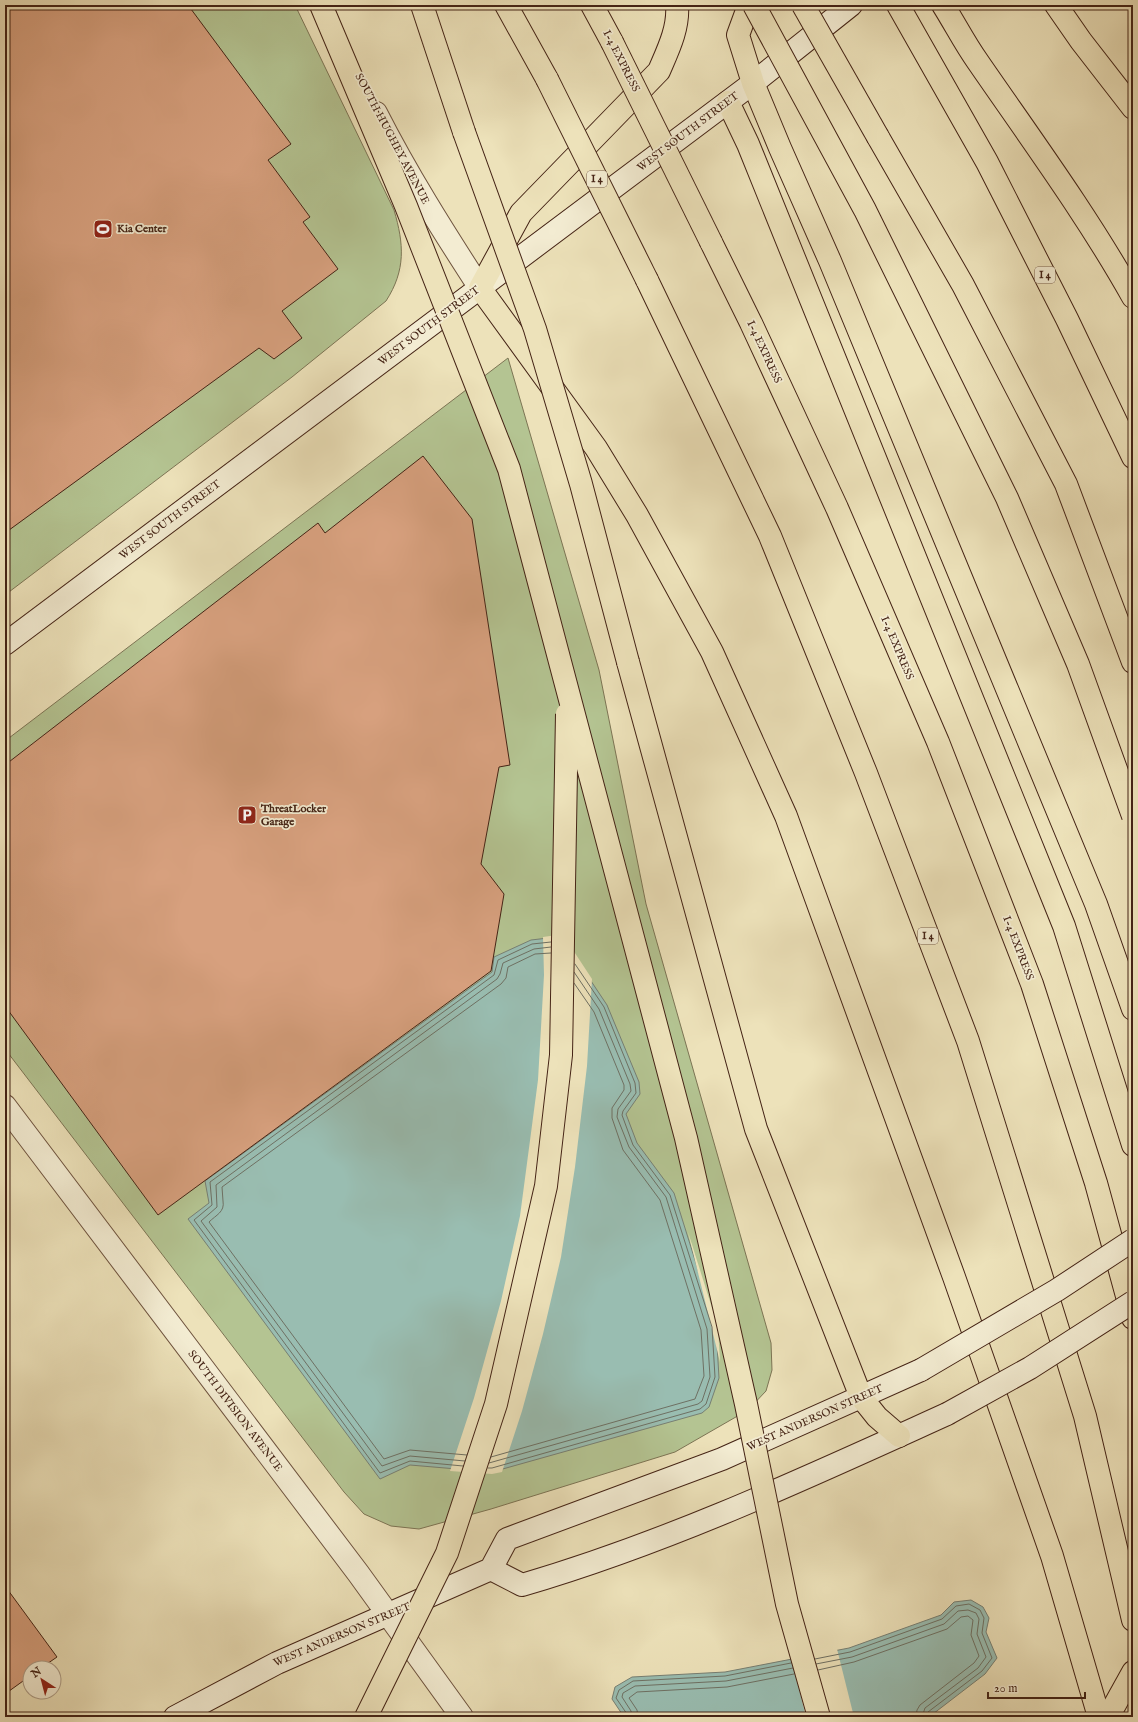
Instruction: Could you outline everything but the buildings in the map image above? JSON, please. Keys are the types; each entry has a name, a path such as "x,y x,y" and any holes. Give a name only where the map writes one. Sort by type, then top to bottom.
{"highway":[{"path":"321,5 406,206 509,469 568,687 686,1138 746,1404 787,1604 819,1717"},
{"path":"422,5 464,132 535,329 581,484 628,662 756,1128 861,1397 877,1417 899,1436"},
{"name":"I 4","path":"506,5 548,79 647,280 770,536 866,773 968,1041 1085,1416 1129,1597 1133,1620"},
{"name":"I-4 EXPRESS","path":"592,5 612,42 751,323 837,508 938,742 1032,984 1096,1184 1133,1318"},
{"path":"677,5 678,15 671,43 659,70 521,213 480,288 596,448 637,515 712,652 786,816 954,1277 1049,1549 1099,1717"},
{"path":"749,5 738,35 753,83 830,261 1090,889 1133,1009"},
{"path":"754,5 866,210 1007,498 1078,664 1133,816"},
{"path":"803,5 963,285 1066,484 1133,662"},
{"name":"I 4","path":"898,5 987,162 1064,311 1133,458"},
{"path":"943,5 977,61 1023,125 1099,238 1133,297"},
{"path":"1056,5 1081,41 1133,108"},
{"path":"728,102 748,144 1064,926 1133,1145"},
{"path":"366,1717 447,1553 496,1404 546,1186 561,1055 568,687"},
{"path":"1108,1717 1133,1672"}],"main road":[{"name":"SOUTH HUGHEY AVENUE","path":"326,5 342,44 399,158 430,211 480,288"},
{"name":"WEST SOUTH STREET","path":"5,644 728,102 851,5"},
{"name":"SOUTH DIVISION AVENUE","path":"5,1106 389,1615 462,1717"},
{"name":"WEST ANDERSON STREET","path":"175,1717 277,1663 491,1569 507,1540 722,1459 921,1370 1057,1290 1133,1240"},
{"path":"491,1569 522,1585 576,1569 669,1535 947,1414 1030,1368 1133,1302"}],"green space":[{"path":"5,5 295,5 394,210 400,234 401,257 397,278 386,301 292,377 5,595"},
{"path":"508,358 599,670 646,904 771,1343 772,1370 766,1391 748,1410 675,1452 491,1509 419,1529 391,1526 364,1514 344,1492 5,1049 5,741"}],"water":[{"path":"557,937 569,948 607,1005 639,1082 640,1094 626,1114 637,1143 674,1193 716,1327 719,1378 709,1407 702,1413 492,1472 410,1465 380,1479 188,1219 209,1203 205,1181 492,972 494,957 531,940"},
{"path":"971,1600 983,1607 989,1618 986,1632 997,1658 985,1674 929,1717 624,1717 612,1699 615,1687 632,1677 725,1672 849,1648 941,1615 954,1602"}],"pier":[{"path":"557,935 571,947 592,979 587,1066 575,1167 561,1257 543,1334 522,1411 502,1472 492,1474 450,1471 474,1398 501,1301 520,1216 538,1080 544,975 543,937"},
{"path":"688,1232 718,1327 720,1362"},
{"path":"837,1649 854,1717 806,1717 791,1657"}],"place":[{"name":"Kia Center","path":"103,229"},
{"name":"ThreatLocker Garage","path":"247,815"}]}
